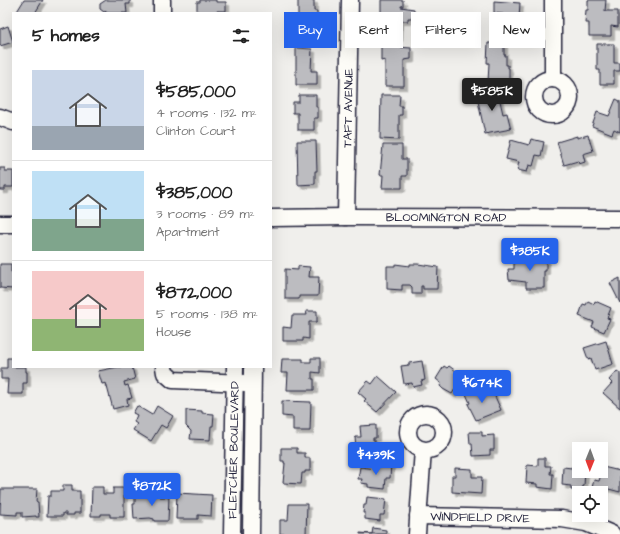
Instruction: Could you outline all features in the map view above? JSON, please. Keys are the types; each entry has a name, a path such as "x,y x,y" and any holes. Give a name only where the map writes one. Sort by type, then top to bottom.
{"street":[{"path":"162,0 162,12"},
{"name":"TAFT AVENUE","path":"346,217 350,0"},
{"path":"553,0 553,79"},
{"path":"0,117 12,122"},
{"name":"BLOOMINGTON ROAD","path":"272,218 620,218"},
{"path":"0,224 12,224"},
{"path":"164,368 165,373 172,380 234,375 253,383"},
{"name":"FLETCHER BOULEVARD","path":"251,534 253,368"},
{"name":"FLETCHER BOULEVARD","path":"232,534 234,375"},
{"path":"417,534 423,450"},
{"name":"WINDFIELD DRIVE","path":"418,516 562,519 586,523 606,533"}],"building":[{"path":"24,0 43,0 36,12 17,12"},
{"path":"106,0 130,0 130,4 126,4 127,12 104,12 100,9 100,4"},
{"path":"200,0 216,0 216,2 226,2 226,11 197,12 197,2 200,2"},
{"path":"298,0 314,0 314,11 317,12 298,12"},
{"path":"381,0 403,0 403,6 401,7 414,9 414,12 411,12 411,18 408,18 408,21 403,21 403,12 381,12"},
{"path":"588,0 606,0 605,11 618,11 618,27 611,26 611,36 589,36 589,23 585,23 586,10 588,10"},
{"path":"494,1 520,3 519,12 494,12"},
{"path":"8,26 12,42 0,46 0,29"},
{"path":"488,43 489,48 504,48 506,65 508,65 509,68 509,83 489,84 489,63 487,63"},
{"path":"597,44 614,44 614,63 620,63 620,71 614,71 614,84 600,84 600,70 597,70"},
{"path":"296,48 312,49 311,71 317,71 317,85 296,85"},
{"path":"381,48 411,48 411,59 404,60 404,86 385,86 385,60 381,61"},
{"path":"497,88 503,114 507,113 511,129 485,134 476,92"},
{"path":"299,95 316,95 318,118 314,118 314,130 298,130 298,113 293,113 293,102 299,102"},
{"path":"381,95 400,95 399,106 402,106 402,115 399,115 399,140 380,139"},
{"path":"616,99 620,101 620,132 614,129 612,134 592,126 597,112 609,116"},
{"path":"588,135 593,151 583,154 585,162 579,164 578,161 564,165 557,142 577,136 577,138"},
{"path":"531,139 544,142 541,156 536,155 533,166 529,165 527,172 517,170 519,162 506,159 511,140 529,145"},
{"path":"297,141 316,141 317,171 315,171 315,184 298,185"},
{"path":"383,145 402,145 402,159 407,159 407,176 402,176 402,188 382,188 383,175 380,175"},
{"path":"0,168 5,168 5,171 12,171 12,187 5,187 5,190 0,190"},
{"path":"532,256 546,256 544,288 526,288 526,282 509,280 508,269 514,269 514,262 532,262"},
{"path":"0,264 11,264 12,289 0,288"},
{"path":"395,264 410,266 410,264 418,264 438,267 437,289 423,289 423,286 421,286 421,294 412,294 412,287 410,285 402,285 402,290 387,289 387,266 395,266"},
{"path":"298,266 310,267 309,277 319,277 318,296 299,296 299,299 285,299 285,269 298,270"},
{"path":"620,278 620,303 610,283"},
{"path":"588,301 594,304 595,301 611,308 607,318 610,319 604,332 592,327 594,322 579,316 583,304 586,305"},
{"path":"306,311 317,311 317,322 309,322 309,339 303,338 303,341 283,341 283,327 291,328 292,315 307,315"},
{"path":"606,341 613,364 595,370 591,358 588,359 584,348"},
{"path":"7,358 12,358 12,368 26,368 27,383 23,383 23,394 7,394 8,379 1,379 1,368 7,368"},
{"path":"311,358 320,358 320,373 312,372 312,379 314,379 314,390 287,390 288,373 281,373 282,359 303,359 303,362 311,362"},
{"path":"422,361 425,380 421,381 422,385 413,387 412,383 404,384 401,366"},
{"path":"444,366 447,368 449,366 463,376 452,394 443,389 440,386 441,383 436,379"},
{"path":"113,368 132,368 135,379 124,382 125,386 128,385 132,398 127,399 128,405 113,409 106,383 102,384 98,371"},
{"path":"617,371 620,373 620,408 603,393 612,383 609,380"},
{"path":"378,376 396,392 377,412 364,401 366,399 358,392 368,381 372,384"},
{"path":"481,387 485,396 493,392 501,410 476,420 468,404 470,403 466,394"},
{"path":"282,401 311,402 310,431 293,431 293,417 282,416"},
{"path":"137,406 152,415 157,406 173,416 166,428 161,425 151,441 133,430 137,424 134,422 137,415 133,413"},
{"path":"186,410 202,411 202,413 214,414 210,440 190,439 191,431 186,426"},
{"path":"376,425 376,438 373,438 373,440 375,440 375,447 373,447 373,450 356,450 355,437 361,437 360,426"},
{"path":"469,432 482,432 482,436 494,435 494,450 490,450 490,455 473,456"},
{"path":"281,448 297,448 297,453 305,453 305,458 310,458 310,471 305,471 305,473 302,473 301,484 283,483 285,463 284,461 281,461"},
{"path":"538,458 545,458 545,466 551,466 550,474 553,474 552,489 537,487 537,484 526,483 527,465 538,466"},
{"path":"378,463 391,464 390,478 386,478 385,489 368,487 368,484 361,483 362,479 358,479 360,467 377,469"},
{"path":"563,467 572,468 572,478 585,478 584,486 572,486 572,490 571,486 562,485"},
{"path":"455,468 472,469 472,477 482,477 481,494 452,492 452,476 455,476"},
{"path":"608,468 620,471 620,492 608,489 608,486 592,486 594,480 599,481 600,478 608,478"},
{"path":"63,485 72,485 72,491 80,491 80,513 66,515 66,513 63,513 63,516 47,516 48,496 51,496 51,491 63,491"},
{"path":"92,487 103,487 103,494 113,494 113,488 124,488 124,517 110,517 110,514 91,516"},
{"path":"1,489 37,489 36,502 38,502 39,517 22,517 22,512 17,512 17,515 0,514"},
{"path":"147,490 160,490 160,497 169,497 168,521 154,521 154,519 150,518 134,519 133,504 135,504 135,496 146,496"},
{"path":"177,493 212,495 211,516 198,515 198,519 176,519"},
{"path":"367,497 386,499 384,515 380,515 380,521 365,519 365,513 363,513"},
{"path":"289,504 307,504 306,534 280,534 280,520 288,520"},
{"path":"373,528 386,530 386,534 372,534"}]}
